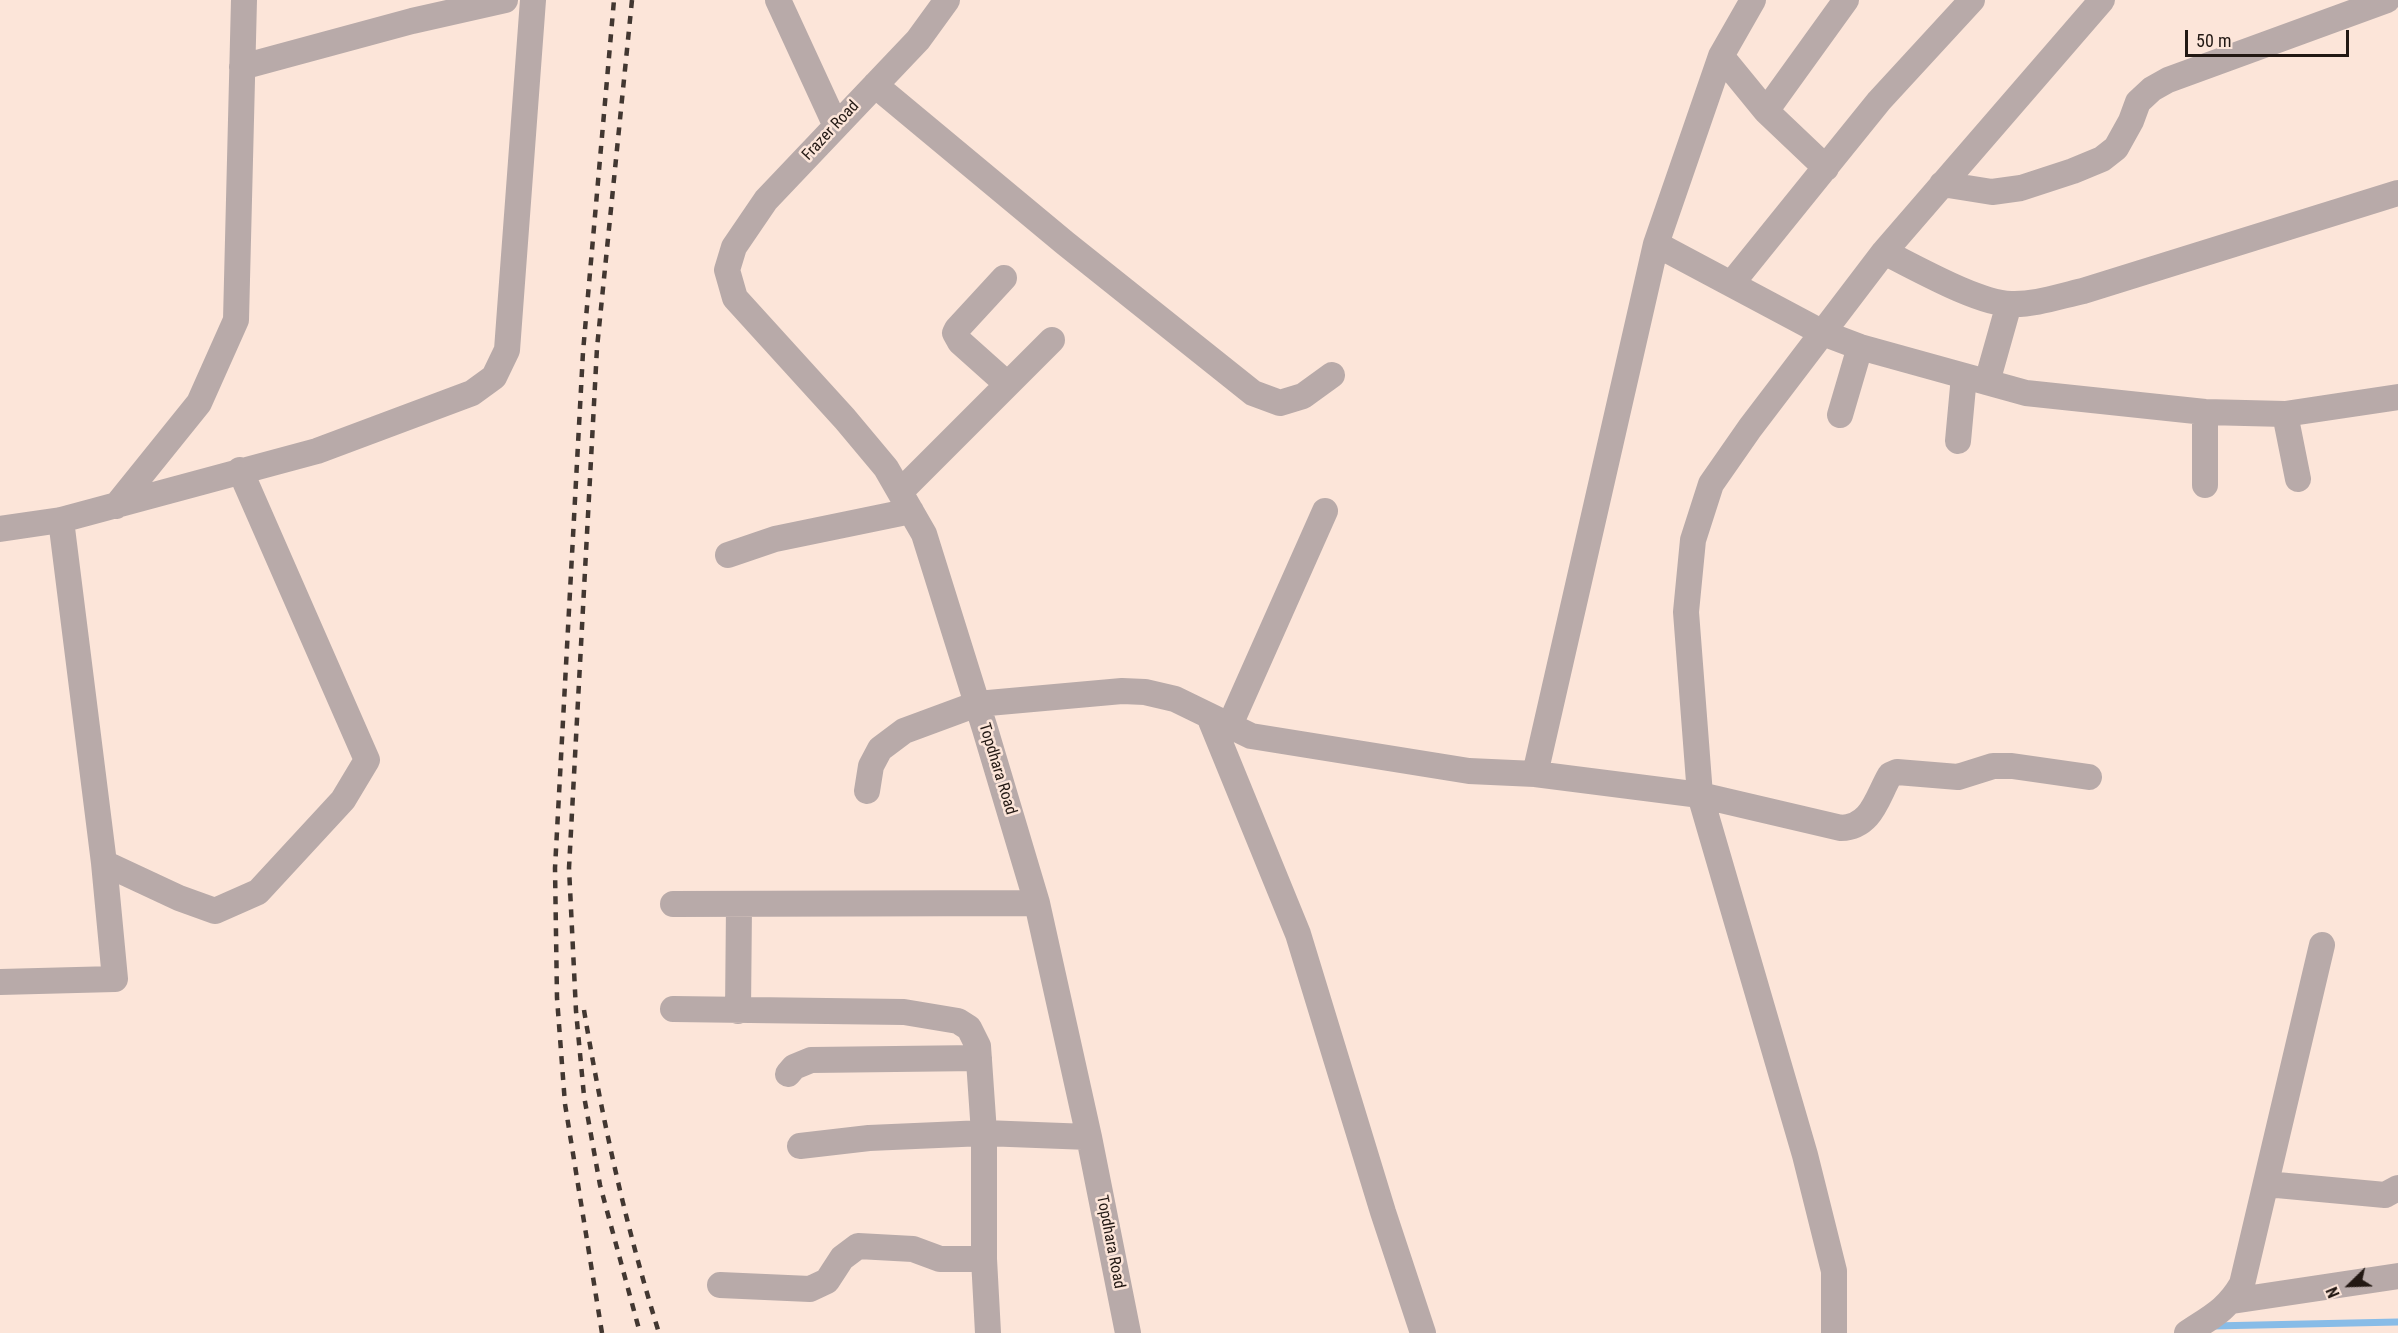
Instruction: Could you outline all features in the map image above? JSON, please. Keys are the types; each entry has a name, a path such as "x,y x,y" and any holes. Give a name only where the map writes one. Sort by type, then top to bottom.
{"street":[{"path":"116,506 198,403 236,320 244,0"},
{"path":"242,68 412,21 504,0"},
{"path":"0,529 61,520 317,451 472,393 494,377 507,350 533,0"},
{"path":"778,0 836,126"},
{"name":"Frazer Road","path":"727,270 734,247 766,200 918,40 947,0"},
{"path":"1535,774 1656,244 1721,56 1753,0"},
{"path":"1766,111 1846,0"},
{"path":"1732,283 1880,101 1972,0"},
{"path":"1834,1333 1834,1270 1805,1155 1700,795 1686,612 1693,540 1711,484 1750,428 1884,252 2102,0"},
{"path":"1942,184 1992,192 2021,188 2073,171 2102,159 2116,148 2131,121 2138,102 2152,89 2168,80 2387,0"},
{"path":"1721,56 1766,111 1826,168"},
{"path":"875,85 1065,243 1253,393 1280,403 1303,396 1332,375"},
{"path":"1884,252 1971,294 2009,304 2034,302 2083,291 2398,193"},
{"path":"1656,244 1823,333 1860,347 2026,393 2205,412 2285,414 2398,397"},
{"name":"Topdhara Road","path":"727,270 735,298 845,419 886,468 924,534 1037,903 1089,1137 1128,1333"},
{"path":"1004,278 955,333 960,342 1007,384"},
{"path":"1958,441 1975,379 2009,304"},
{"path":"728,555 775,539 905,502 1007,384 1052,340"},
{"path":"1840,415 1860,347"},
{"path":"2205,412 2205,485"},
{"path":"2285,414 2298,479"},
{"path":"104,862 178,898 215,911 258,892 343,800 367,760 240,470"},
{"path":"1325,511 1219,721 1298,933 1383,1212 1423,1333"},
{"path":"0,982 115,979 104,862 61,520"},
{"path":"867,791 871,766 880,749 904,731 977,704 1122,691 1145,692 1175,699 1251,736 1469,771 1535,774 1700,795 1841,828 1861,822 1871,813 1890,775 1897,772 1958,777 1993,766 2012,766 2089,777"},
{"path":"673,904 739,906 1037,903"},
{"path":"738,1011 739,906"},
{"path":"2187,1333 2217,1314 2232,1301 2241,1284 2322,945"},
{"path":"673,1010 904,1012 958,1021 969,1028 978,1046 984,1133 984,1258 988,1333"},
{"path":"788,1074 795,1067 811,1060 979,1058"},
{"path":"800,1146 869,1138 984,1133 1089,1137"},
{"path":"2266,1184 2373,1195 2385,1195 2398,1188"},
{"path":"720,1285 810,1290 827,1281 842,1258 858,1246 913,1250 940,1259 984,1258"},
{"path":"2232,1301 2398,1276"}],"waterway":[{"path":"2212,1326 2398,1322"}],"railway":[{"path":"602,1333 565,1104 557,998 555,868 583,352 614,0"},
{"path":"632,0 597,348 569,868 576,1011 584,1096 600,1185 640,1333"},
{"path":"584,1010 616,1173 659,1333"}]}
